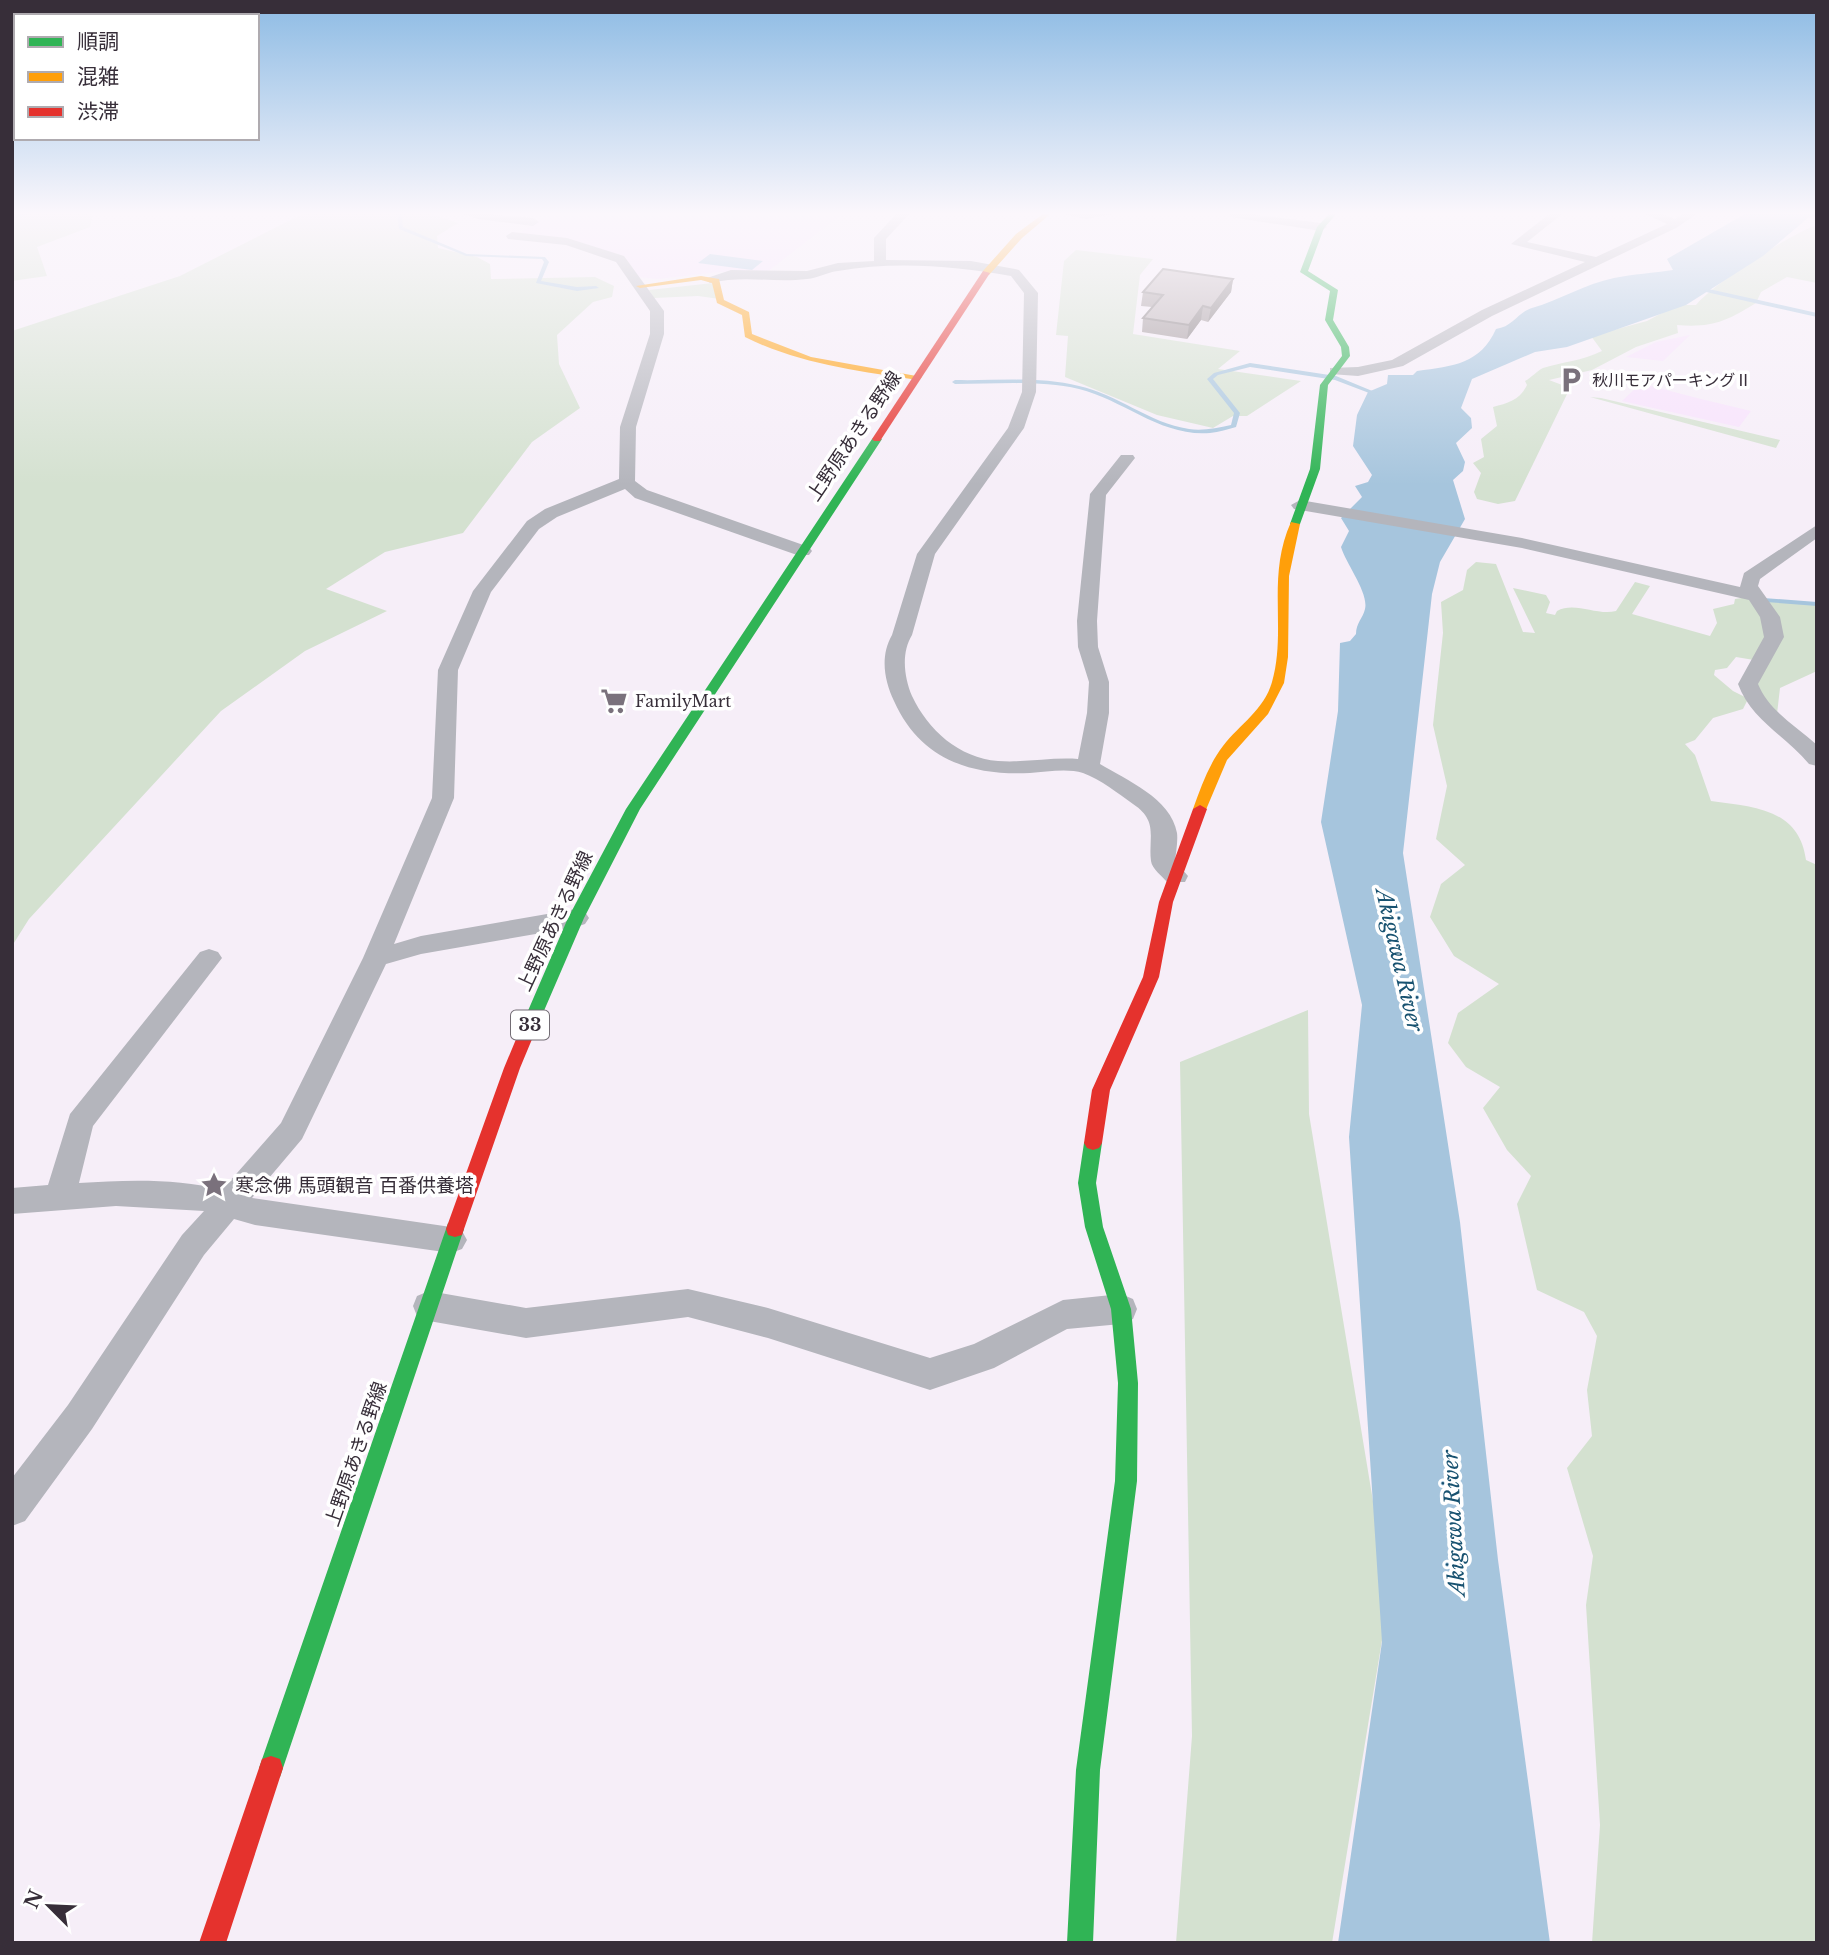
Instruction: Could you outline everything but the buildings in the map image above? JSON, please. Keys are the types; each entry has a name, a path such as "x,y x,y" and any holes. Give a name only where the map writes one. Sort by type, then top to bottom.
{"street":[{"path":"627,482 628,427 647,373 659,318 651,302"},
{"path":"722,302 746,314 748,335 768,347 877,372 918,377"},
{"name":"上野原あきる野線","path":"212,1943 512,1068 576,918 633,809 967,302"},
{"path":"1031,302 1030,386 1016,428 926,554 902,635 895,648 896,682 907,707 931,740 943,750 993,768 1063,765 1088,767 1145,801 1165,832 1163,863 1177,876"},
{"path":"1080,1943 1088,1770 1126,1481 1128,1383 1121,1308 1094,1227 1087,1183 1101,1090 1152,977 1166,902 1215,769 1231,745 1254,724 1270,703 1278,682 1282,658 1283,576 1307,506 1331,374 1346,356 1345,347 1329,320 1332,302"},
{"path":"1331,374 1368,372 1409,359 1435,346 1473,320 1511,302"},
{"path":"1088,767 1098,713 1099,682 1088,648 1087,621 1098,494 1127,458"},
{"path":"627,482 641,494 803,551"},
{"path":"12,1508 80,1417 185,1256 292,1131 376,958 407,877 443,798 448,670 482,591 533,525 551,513 627,482"},
{"path":"1307,506 1499,539 1755,596"},
{"path":"1817,530 1751,577 1749,586 1770,617 1774,637 1751,677 1750,691 1762,709 1805,743 1817,760"},
{"path":"376,958 421,945 576,918"},
{"path":"60,1197 80,1122 209,958"},
{"path":"12,1201 116,1193 205,1198 255,1212 451,1240"},
{"path":"429,1306 526,1323 688,1304 794,1331 930,1374 982,1357 1063,1315 1121,1308"}],"shaded area":[{"path":"1690,335 1663,361 1626,357 1656,342"},
{"path":"1647,385 1751,411 1739,427 1622,401 1637,387"}],"green space":[{"path":"100,302 593,302 557,335 559,364 580,408 532,442 463,533 385,552 326,589 387,611 305,651 221,711 29,919 12,946 12,331"},
{"path":"1060,302 1137,302 1133,334 1240,351 1218,369 1301,381 1247,416 1233,416 1213,428 1157,415 1065,377 1068,336 1056,335"},
{"path":"1699,302 1756,302 1727,319 1710,324 1677,325 1678,333 1636,347 1592,370 1549,380 1570,388 1515,501 1498,504 1477,499 1474,492 1481,473 1473,463 1484,457 1481,439 1497,426 1493,407 1517,397 1527,385 1525,381 1543,368 1602,351 1591,336 1647,321 1677,305 1696,305"},
{"path":"1590,397 1601,398 1780,440 1776,448"},
{"path":"1476,562 1496,564 1523,632 1535,633 1513,588 1546,595 1550,602 1546,613 1555,615 1557,611 1571,607 1601,612 1616,611 1635,582 1650,586 1632,614 1710,636 1717,623 1713,609 1734,604 1735,599 1748,597 1755,602 1769,634 1754,660 1736,657 1727,668 1715,670 1714,675 1745,697 1747,701 1743,709 1713,718 1695,740 1685,744 1695,755 1711,801 1743,805 1772,813 1784,820 1802,843 1806,860 1817,865 1817,1943 1592,1943 1600,1825 1586,1605 1593,1556 1567,1468 1592,1436 1587,1390 1597,1336 1584,1312 1537,1290 1517,1204 1531,1176 1507,1150 1483,1108 1500,1087 1466,1067 1448,1043 1458,1013 1499,984 1454,956 1430,917 1441,884 1465,865 1436,839 1447,786 1433,725 1443,633 1441,602 1463,590 1467,570"},
{"path":"1764,601 1817,605 1817,671 1780,688 1777,714 1756,688 1778,640"},
{"path":"1308,1010 1309,1114 1389,1598 1332,1943 1176,1943 1192,1736 1180,1062"}],"water":[{"name":"Akigawa River","path":"1549,302 1690,302 1567,347 1535,352 1472,379 1461,408 1471,418 1472,428 1456,443 1465,462 1463,471 1453,480 1465,519 1440,562 1432,594 1403,853 1460,1222 1498,1560 1550,1943 1338,1943 1382,1642 1349,1137 1362,1005 1321,822 1338,711 1340,643 1350,641 1356,634 1365,609 1364,595 1341,547 1349,531 1341,518 1362,497 1355,486 1368,482 1372,475 1353,446 1357,415 1368,392 1387,384 1388,375 1413,375 1417,371 1454,365 1474,356 1490,341 1496,329 1507,325 1527,310"}],"waterway":[{"path":"1759,302 1817,315"},
{"path":"955,382 1032,383 1077,387 1116,401 1152,419 1189,431 1210,431 1234,426 1237,413 1210,379 1216,374 1250,365 1336,378 1379,395"},
{"path":"1766,600 1817,604"}],"traffic: fast":[{"path":"1295,524 1315,469 1324,385 1346,356 1345,347 1329,320 1332,302"},
{"path":"532,1020 576,918 633,809 877,439"},
{"path":"1080,1943 1088,1770 1126,1481 1128,1383 1121,1309 1094,1227 1087,1183 1093,1143"},
{"path":"271,1768 455,1229"}],"traffic: slow":[{"path":"722,302 746,314 748,335 767,345 831,364 918,377"},
{"path":"1200,809 1220,760 1263,711 1278,683 1283,644 1283,576 1295,524"}],"traffic: jam":[{"path":"877,439 967,302"},
{"path":"1093,1143 1101,1090 1151,977 1166,902 1200,809"},
{"path":"455,1229 512,1068 532,1020"},
{"path":"212,1943 271,1768"}],"place":[{"name":"秋川モアパーキングⅡ","path":"1571,380"},
{"name":"FamilyMart","path":"614,701"},
{"name":"寒念佛 馬頭観音 百番供養塔","path":"214,1185"}]}
